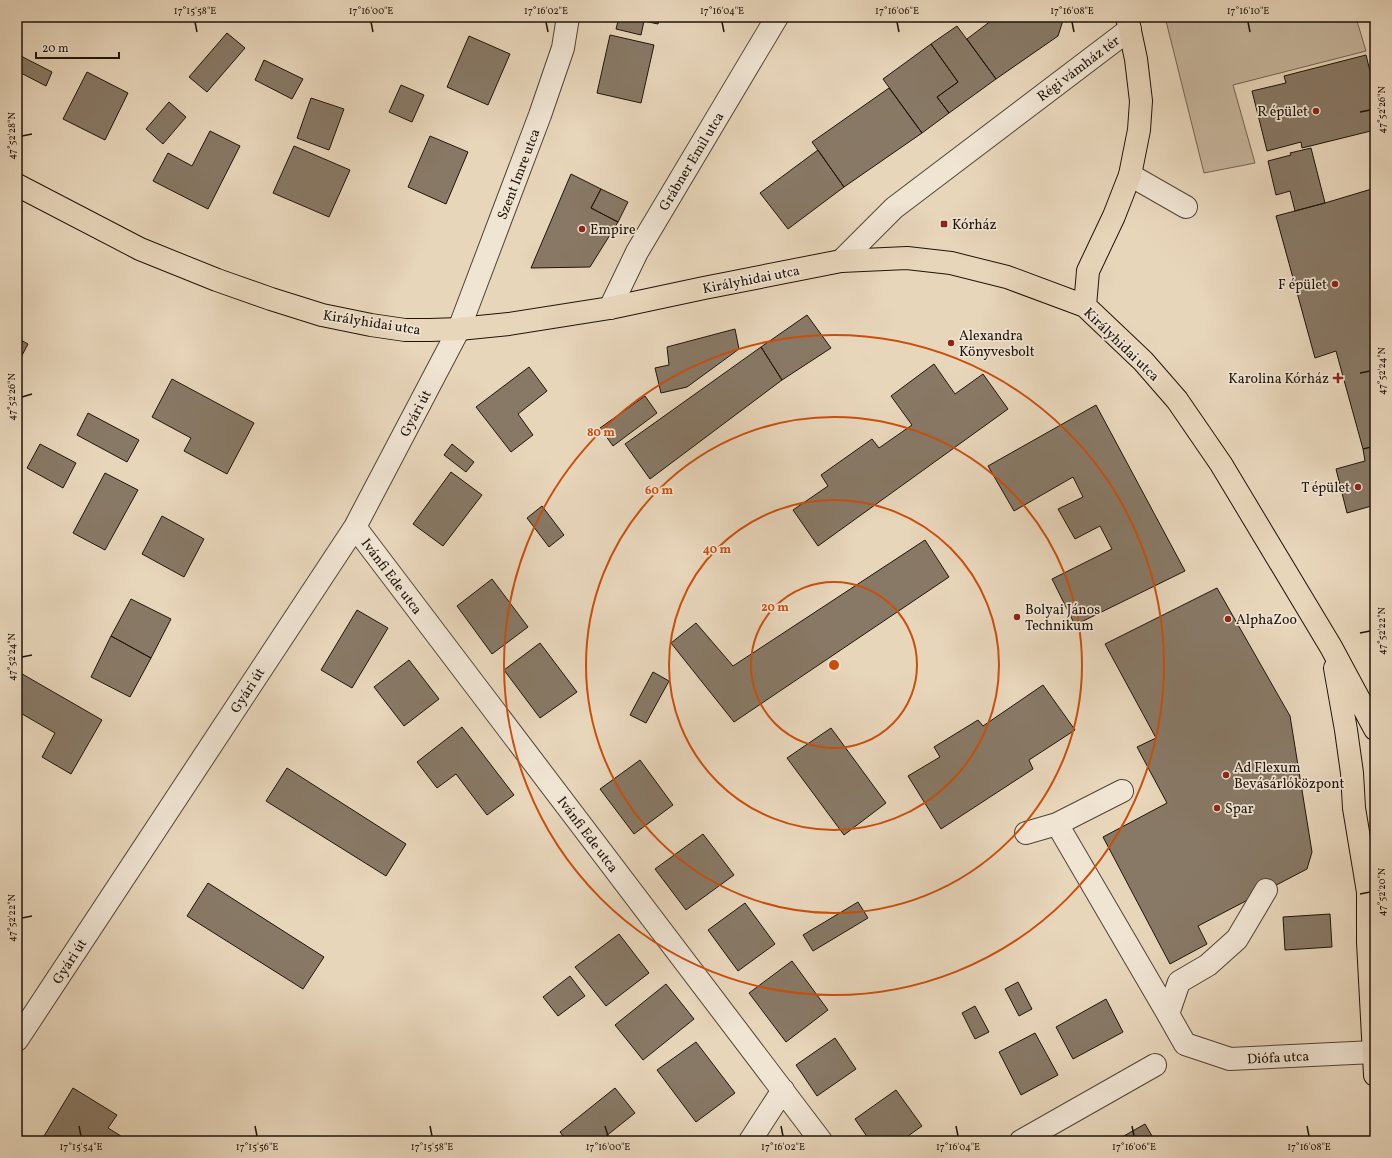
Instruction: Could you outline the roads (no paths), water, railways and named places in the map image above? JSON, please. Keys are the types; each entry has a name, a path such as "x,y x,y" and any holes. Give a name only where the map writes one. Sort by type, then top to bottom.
{"main road":[{"name":"Régi vámház tér","path":"1085,306 1088,271 1114,216 1130,175 1139,130 1141,101 1128,23"},
{"name":"Királyhidai utca","path":"17,185 140,249 217,280 322,315 371,325 411,330 459,329 509,324 610,308 841,261 907,258 951,263 1007,277 1085,306 1143,361 1177,400 1221,464 1331,648 1375,729"},
{"path":"1331,648 1346,730 1358,832 1368,892 1372,937 1375,1075"},
{"path":"1368,892 1375,860"}],"street":[{"name":"Szent Imre utca","path":"459,329 540,115 563,48 568,17"},
{"name":"Grábner Emil utca","path":"610,308 637,252 777,17"},
{"name":"Régi vámház tér","path":"841,261 894,208 1128,23"},
{"path":"1130,175 1186,207"},
{"name":"Gyári út","path":"17,1040 355,527 459,329"},
{"name":"Ivánfi Ede utca","path":"355,527 821,1141"},
{"path":"1026,833 1057,824 1122,791"},
{"path":"1057,824 1168,1014"},
{"path":"1168,1014 1179,982 1208,965 1237,939 1266,890"},
{"name":"Diófa utca","path":"1168,1014 1185,1044 1230,1059 1374,1052"},
{"path":"1021,1141 1154,1065"},
{"path":"750,1141 783,1090"}],"place":[{"name":"R épület","path":"1316,111"},
{"name":"Kórház","path":"944,224"},
{"name":"Empire","path":"582,229"},
{"name":"F épület","path":"1335,284"},
{"name":"Alexandra Könyvesbolt","path":"951,343"},
{"name":"Karolina Kórház","path":"1338,378"},
{"name":"T épület","path":"1358,487"},
{"name":"Bolyai János Technikum","path":"1017,617"},
{"name":"AlphaZoo","path":"1228,619"},
{"name":"Ad Flexum Bevásárlóközpont","path":"1226,775"},
{"name":"Spar","path":"1217,808"}]}
